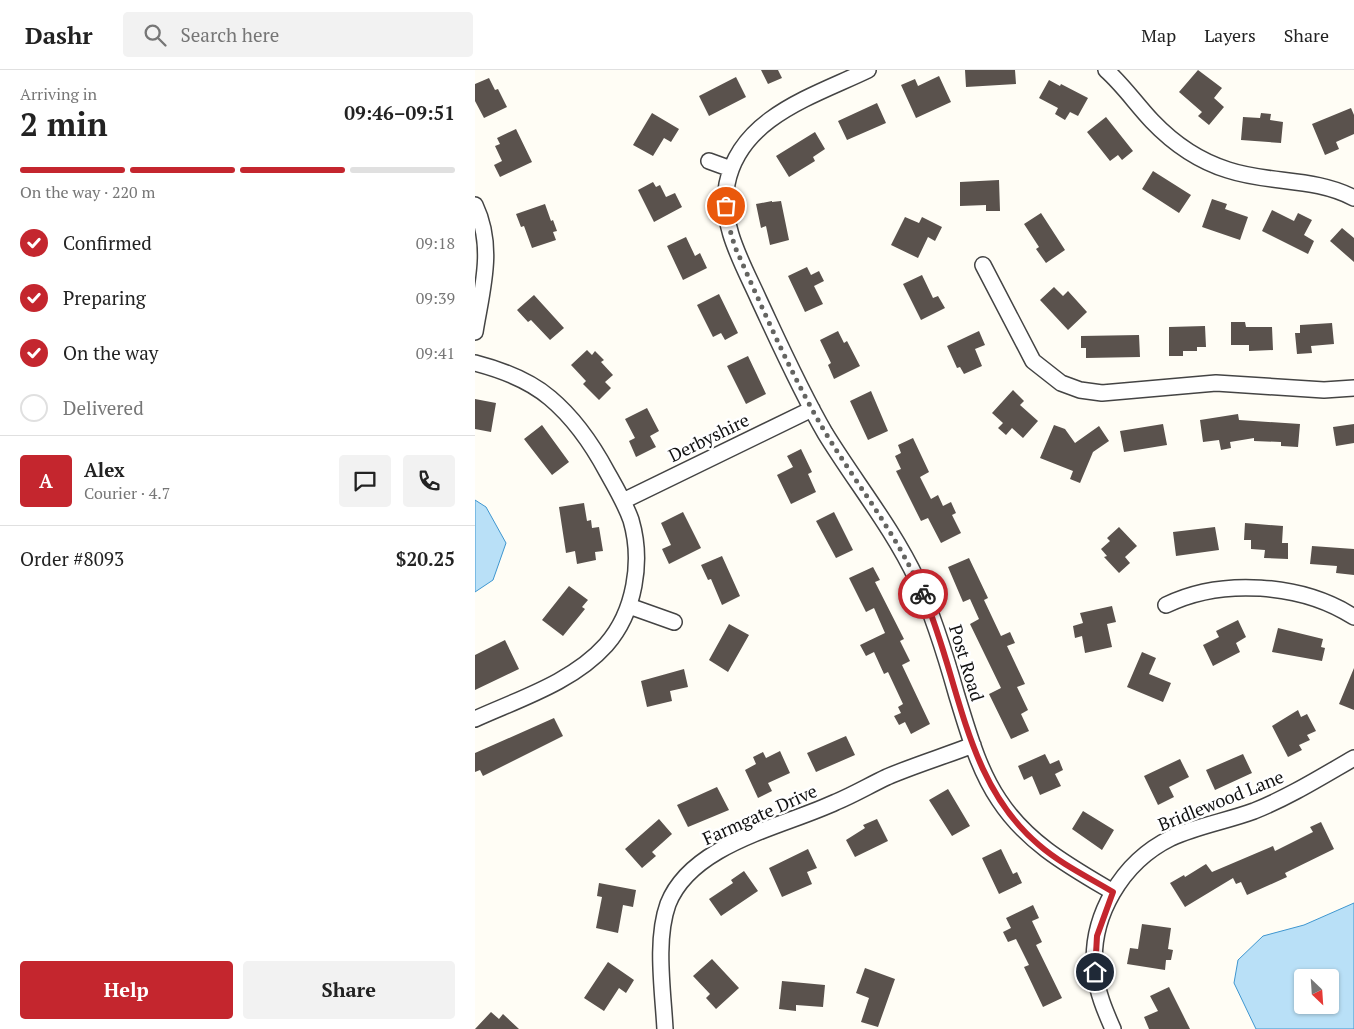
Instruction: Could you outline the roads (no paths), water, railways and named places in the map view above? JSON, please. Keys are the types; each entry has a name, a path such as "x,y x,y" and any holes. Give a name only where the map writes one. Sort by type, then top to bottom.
{"street":[{"name":"Post Road","path":"868,70 767,121 746,141 731,169 727,186 727,219 735,247 812,409 843,462 881,515 917,580 939,636 973,745 990,786 1019,827 1055,857 1113,892"},
{"path":"1106,70 1165,134 1197,157 1222,168 1255,178 1316,184 1354,198"},
{"path":"709,161 731,169"},
{"path":"475,205 483,225 487,248 475,332"},
{"path":"983,264 1033,361 1061,383 1081,390 1102,393 1216,383 1324,390 1354,388"},
{"path":"475,363 516,377 549,397 581,429 600,458 623,501 635,537 637,556 634,585 629,606 607,644 574,672 475,719"},
{"name":"Derbyshire","path":"623,501 812,409"},
{"path":"1166,605 1185,595 1204,590 1247,587 1312,599 1335,607 1354,617"},
{"path":"629,606 674,622"},
{"name":"Farmgate Drive","path":"665,1029 663,923 672,897 687,874 713,855 751,836 835,803 889,776 973,745"},
{"name":"Bridlewood Lane","path":"1113,1029 1103,1005 1095,972 1097,936 1113,892 1123,876 1143,856 1170,838 1229,820 1280,799 1354,758"}],"water":[{"path":"475,500 486,507 506,543 493,580 475,592"},
{"path":"1354,903 1354,1029 1256,1029 1234,983 1238,960 1263,936 1304,925"}]}
